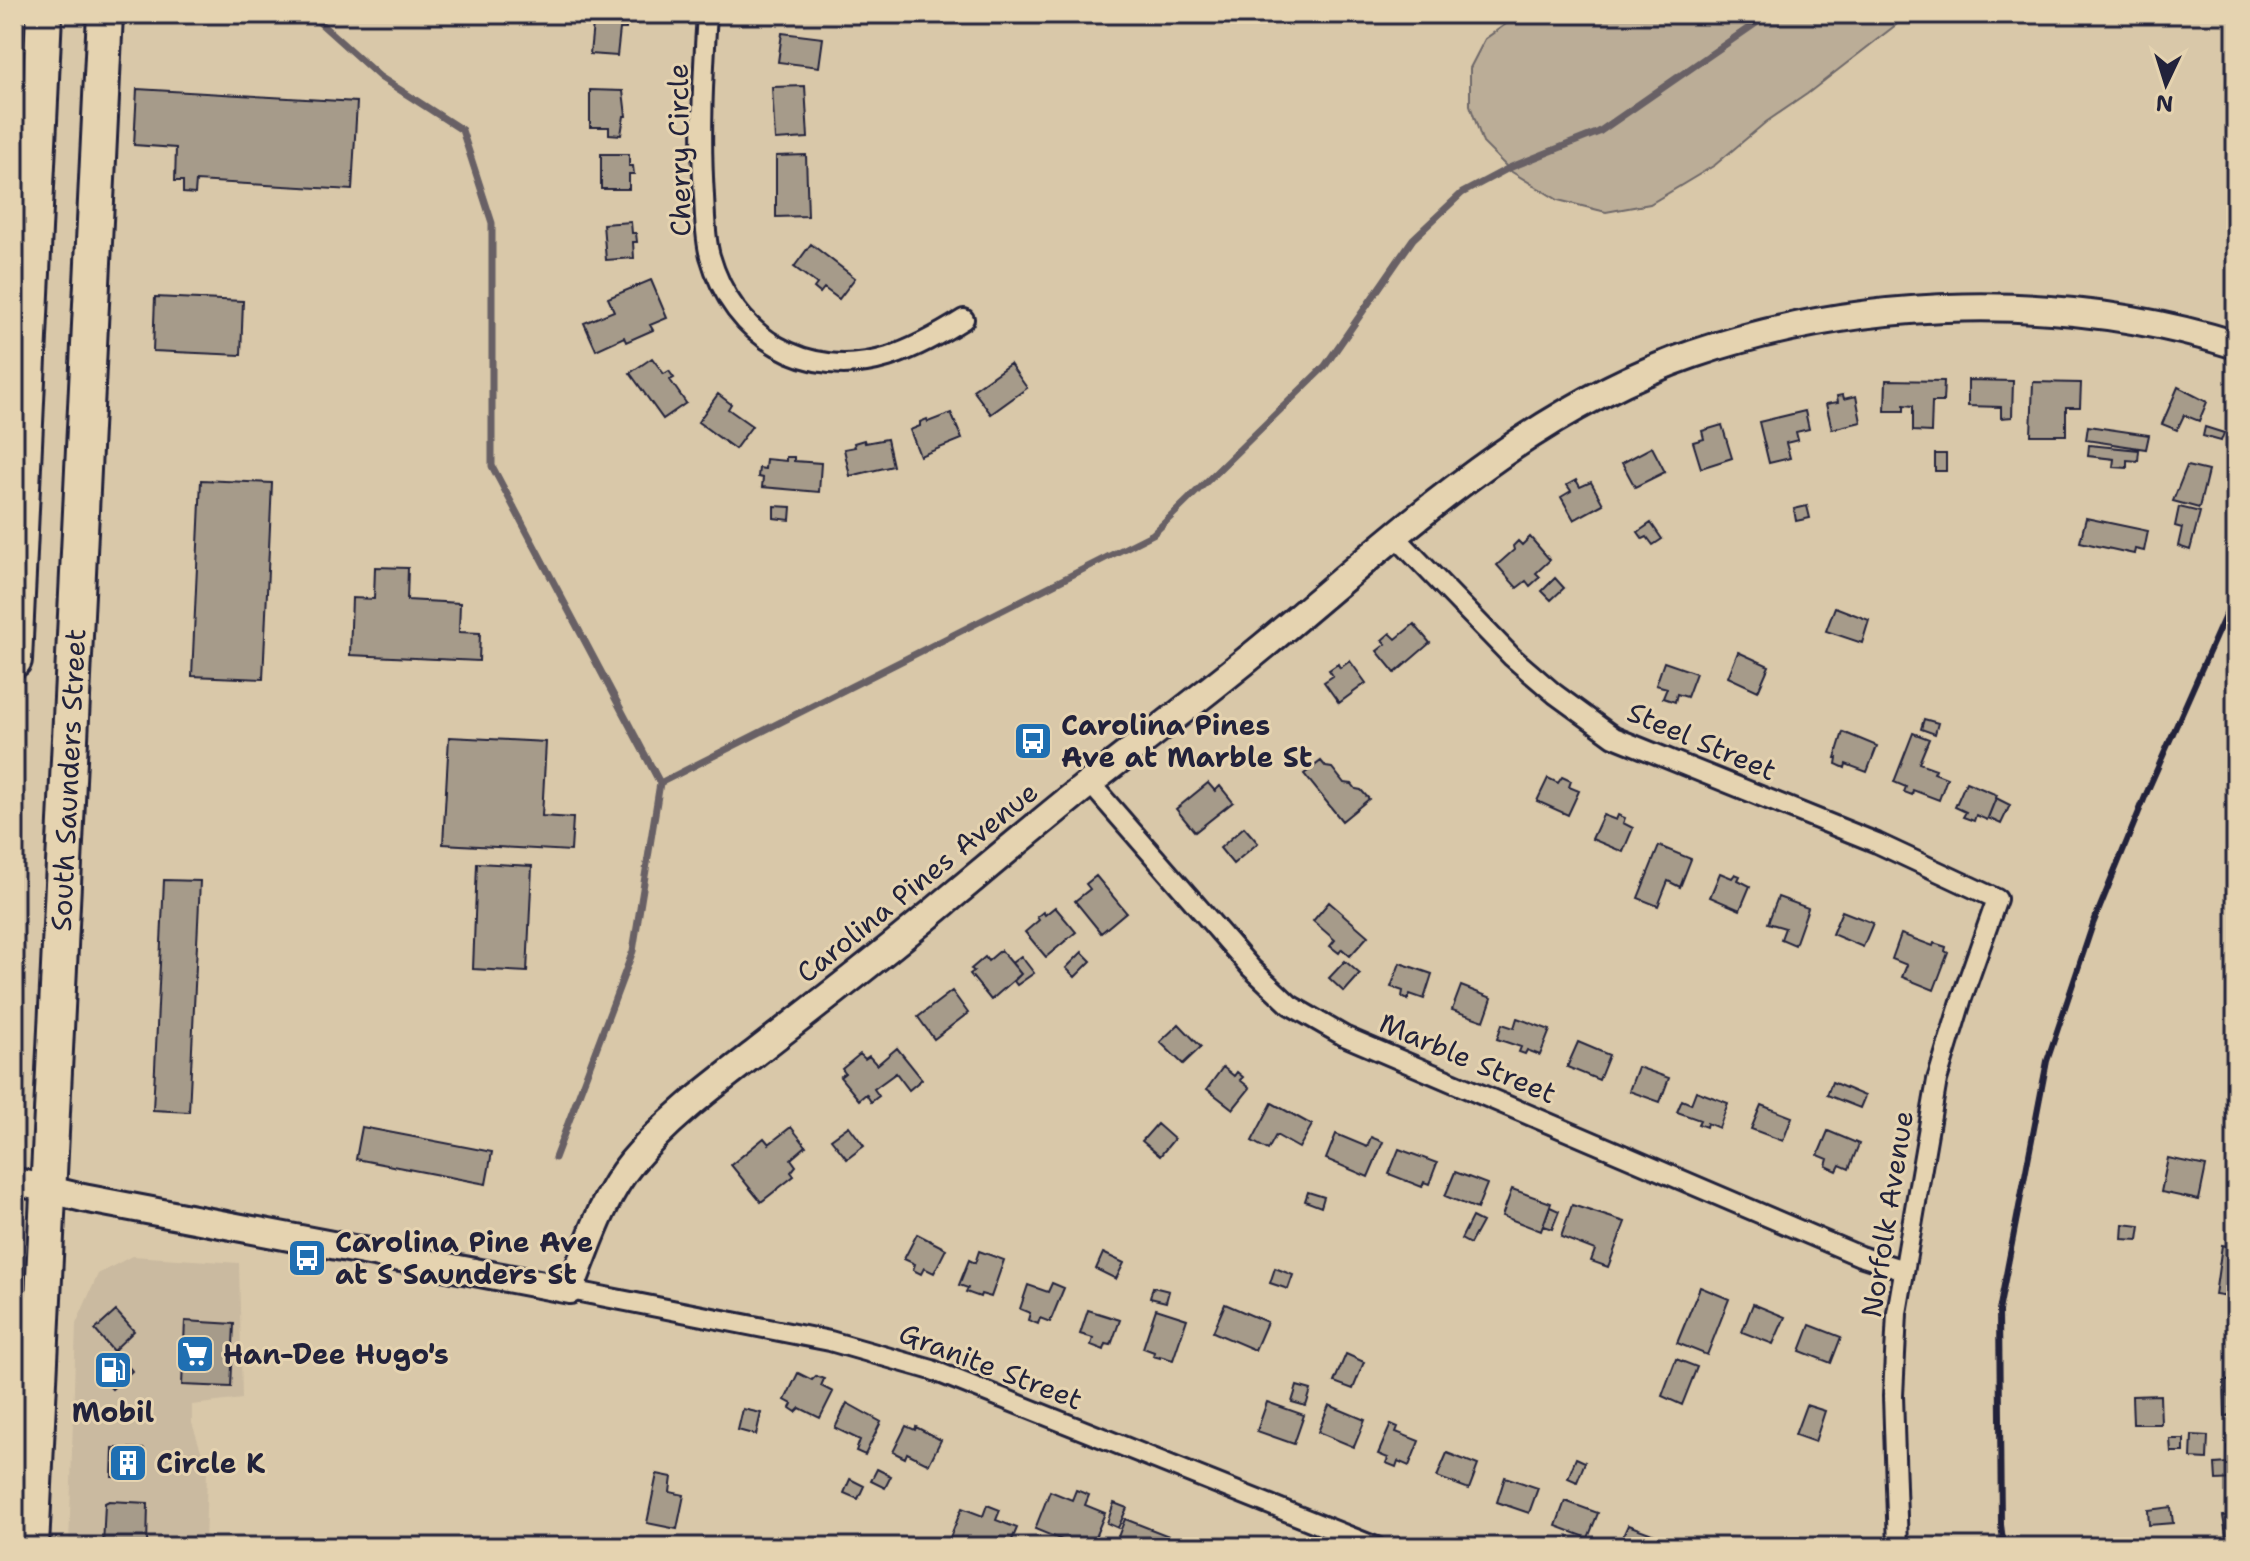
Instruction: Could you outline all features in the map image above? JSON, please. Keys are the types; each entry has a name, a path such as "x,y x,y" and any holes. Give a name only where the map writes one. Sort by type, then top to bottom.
{"highway":[{"path":"14,660 44,14"},
{"name":"South Saunders Street","path":"31,1547 105,14"}],"street":[{"name":"Cherry Circle","path":"707,14 703,95 705,212 709,254 722,289 737,312 755,332 775,346 802,358 833,364 887,357 924,344 964,319"},
{"name":"Carolina Pines Avenue","path":"570,1290 610,1195 629,1165 663,1128 1090,783 1208,692 1395,536 1513,445 1597,395 1691,355 1789,326 1835,317 1895,311 1999,309 2103,316 2198,333 2236,345"},
{"name":"Steel Street","path":"1395,536 1512,657 1555,694 1614,737 1877,843 1997,899"},
{"name":"Marble Street","path":"1090,783 1251,968 1290,1005 1344,1036 1845,1249 1904,1270"},
{"name":"Norfolk Avenue","path":"1898,1547 1893,1396 1897,1313 1937,1080 1997,899"},
{"path":"14,1181 83,1198 570,1290"},
{"name":"Granite Street","path":"570,1290 830,1341 932,1370 1376,1547"}],"shaded area":[{"path":"1534,14 1910,14 1766,122 1715,165 1650,204 1606,212 1558,200 1512,172 1483,143 1470,105 1470,68 1485,39 1506,24"},
{"path":"132,1256 239,1263 242,1399 192,1405 192,1423 207,1469 205,1547 69,1547 76,1324 98,1274"}],"building":[{"path":"594,14 621,14 621,19 626,19 626,29 620,29 617,56 590,54"},
{"path":"782,33 823,38 819,67 778,62"},
{"path":"805,86 808,138 775,140 772,87"},
{"path":"137,89 357,102 352,190 196,181 195,194 183,193 183,181 175,181 176,148 134,145"},
{"path":"590,90 623,91 626,116 621,135 609,134 609,127 590,127"},
{"path":"601,154 629,154 629,166 633,166 634,174 629,174 629,189 601,189"},
{"path":"806,155 808,216 776,217 776,156"},
{"path":"631,222 637,242 633,242 634,258 606,260 603,224"},
{"path":"811,244 855,278 839,299 824,288 820,293 814,288 817,284 794,267"},
{"path":"651,280 667,318 650,325 653,330 626,342 624,337 596,350 584,323 614,311 608,298"},
{"path":"155,297 243,301 241,355 153,351"},
{"path":"652,358 664,374 669,371 674,378 670,380 686,403 663,419 630,373"},
{"path":"1010,364 1027,388 991,414 973,390"},
{"path":"1886,380 1944,381 1943,402 1932,402 1931,432 1913,431 1913,406 1904,405 1904,411 1885,411"},
{"path":"1968,380 2013,381 2012,417 2001,418 2001,407 1968,406"},
{"path":"2033,382 2081,383 2080,407 2066,407 2066,435 2031,435"},
{"path":"2178,387 2207,402 2199,421 2184,415 2177,430 2162,424"},
{"path":"718,394 731,404 728,409 752,426 735,449 698,422"},
{"path":"1843,395 1844,399 1856,396 1861,422 1832,429 1826,404 1838,402 1837,396"},
{"path":"1805,411 1809,429 1796,432 1798,440 1786,443 1790,458 1769,463 1759,422"},
{"path":"951,413 962,439 920,456 910,430 927,419 928,422"},
{"path":"1722,425 1732,458 1701,468 1693,442 1704,439 1702,431"},
{"path":"2088,426 2149,435 2146,449 2086,440"},
{"path":"2205,427 2224,433 2221,441 2203,436"},
{"path":"887,439 893,466 850,476 844,449 855,447 854,443 864,440 865,443"},
{"path":"2089,445 2139,450 2138,461 2127,460 2127,468 2113,467 2114,459 2088,456"},
{"path":"1652,447 1665,472 1635,487 1622,463"},
{"path":"1935,454 1946,454 1946,471 1935,471"},
{"path":"786,457 794,457 794,461 821,463 819,492 762,487 759,468 765,469 766,459 786,461"},
{"path":"2187,466 2208,471 2199,508 2173,501"},
{"path":"201,480 272,483 263,679 192,676"},
{"path":"1576,480 1580,487 1591,482 1603,504 1574,520 1561,497 1571,491 1567,485"},
{"path":"774,506 791,507 790,520 774,518"},
{"path":"1807,506 1810,518 1796,521 1794,509"},
{"path":"2179,507 2200,512 2190,550 2178,546 2182,528 2175,526"},
{"path":"2086,518 2148,531 2144,551 2135,549 2134,554 2080,542"},
{"path":"1651,523 1662,539 1653,545 1638,532"},
{"path":"1530,537 1550,560 1536,573 1540,577 1530,586 1526,581 1517,588 1497,565 1514,550 1513,546 1518,541 1522,545"},
{"path":"375,567 408,568 407,600 460,603 459,632 480,633 479,661 350,655 352,598 374,599"},
{"path":"1555,578 1564,588 1551,600 1542,591"},
{"path":"1835,607 1869,620 1862,643 1826,631"},
{"path":"1414,624 1430,643 1395,673 1377,651 1386,644 1382,640 1390,633 1396,639"},
{"path":"1738,652 1769,666 1758,691 1728,677"},
{"path":"1350,661 1366,683 1339,703 1324,682 1333,676 1329,670 1338,664 1340,668"},
{"path":"1664,662 1696,673 1687,697 1677,694 1675,702 1663,698 1667,688 1656,685"},
{"path":"1924,719 1938,723 1935,734 1921,729"},
{"path":"1843,732 1877,746 1867,772 1846,764 1845,768 1836,764"},
{"path":"1913,733 1929,739 1919,763 1936,769 1934,773 1947,778 1939,800 1913,790 1912,795 1904,792 1906,787 1894,782"},
{"path":"449,737 546,742 542,816 573,818 571,851 443,844"},
{"path":"1321,761 1332,768 1344,783 1352,784 1369,799 1342,821 1304,774"},
{"path":"1562,777 1571,781 1569,787 1579,791 1568,815 1537,801 1548,778 1558,783"},
{"path":"1966,782 1997,795 1987,820 1976,815 1974,821 1963,817 1966,812 1955,807"},
{"path":"1208,783 1215,791 1220,786 1233,802 1195,832 1176,809"},
{"path":"1996,798 2010,805 2001,824 1988,818"},
{"path":"1603,815 1616,820 1618,815 1625,818 1623,823 1633,828 1623,852 1592,839"},
{"path":"1244,827 1258,843 1233,864 1220,848"},
{"path":"1659,846 1691,859 1680,887 1668,881 1658,906 1638,898"},
{"path":"477,863 532,866 527,972 473,969"},
{"path":"1720,873 1732,878 1735,874 1740,876 1738,880 1750,886 1740,910 1710,897"},
{"path":"1096,876 1126,912 1101,933 1075,901 1090,889 1086,884"},
{"path":"164,880 200,881 189,1112 153,1110"},
{"path":"1778,897 1808,908 1795,945 1781,939 1785,928 1768,923"},
{"path":"1329,902 1368,936 1350,956 1342,949 1339,953 1330,946 1335,940 1313,921"},
{"path":"1055,907 1076,932 1046,957 1025,932 1043,912 1045,915"},
{"path":"1842,911 1873,923 1863,947 1832,934"},
{"path":"1901,934 1933,946 1934,943 1946,947 1948,953 1934,990 1902,977 1907,965 1892,959"},
{"path":"1001,950 1021,974 991,1000 970,974 974,971 971,969 985,957 988,961"},
{"path":"1082,952 1091,961 1075,977 1066,968"},
{"path":"1021,956 1034,973 1017,985 1014,981 1021,974 1012,963"},
{"path":"1345,961 1360,974 1344,992 1329,978"},
{"path":"1400,963 1432,974 1424,999 1410,994 1408,1000 1402,997 1403,991 1391,987"},
{"path":"1461,986 1492,998 1484,1021 1452,1010"},
{"path":"952,991 968,1013 934,1039 918,1017"},
{"path":"1517,1018 1550,1030 1540,1055 1527,1050 1525,1054 1519,1052 1521,1047 1497,1039 1502,1024 1514,1028"},
{"path":"1179,1024 1201,1047 1183,1064 1160,1042"},
{"path":"1578,1042 1609,1055 1599,1080 1567,1067"},
{"path":"897,1048 922,1079 909,1090 896,1073 874,1089 879,1096 871,1102 866,1094 859,1100 840,1077 845,1073 842,1069 860,1054 865,1059 869,1056 877,1065"},
{"path":"1223,1067 1234,1076 1237,1072 1243,1077 1240,1080 1250,1088 1233,1109 1207,1089"},
{"path":"1638,1067 1669,1078 1660,1102 1629,1091"},
{"path":"1832,1082 1865,1096 1860,1108 1827,1095"},
{"path":"1696,1091 1728,1103 1719,1128 1707,1123 1706,1127 1698,1124 1700,1120 1677,1112 1682,1100 1691,1104"},
{"path":"1272,1103 1312,1125 1299,1148 1276,1135 1268,1150 1252,1141"},
{"path":"1761,1105 1792,1117 1783,1141 1751,1129"},
{"path":"1157,1124 1174,1139 1160,1156 1142,1141"},
{"path":"849,1126 864,1146 847,1159 831,1139"},
{"path":"362,1127 492,1152 486,1184 356,1159"},
{"path":"791,1127 806,1146 791,1159 796,1166 791,1172 794,1176 761,1202 731,1165 764,1138 769,1144"},
{"path":"1828,1131 1859,1144 1849,1169 1840,1165 1837,1171 1826,1166 1828,1159 1818,1155"},
{"path":"1336,1134 1367,1147 1371,1137 1383,1142 1368,1177 1326,1159"},
{"path":"1399,1149 1437,1163 1429,1184 1424,1182 1422,1187 1389,1174"},
{"path":"2168,1158 2206,1166 2199,1200 2161,1192"},
{"path":"1455,1172 1487,1184 1477,1209 1445,1196"},
{"path":"1512,1189 1551,1203 1541,1231 1502,1216"},
{"path":"1308,1192 1324,1197 1321,1207 1305,1201"},
{"path":"1572,1205 1625,1222 1608,1267 1591,1261 1595,1250 1561,1237"},
{"path":"1550,1207 1559,1211 1552,1229 1543,1226"},
{"path":"1472,1217 1482,1222 1470,1244 1461,1239"},
{"path":"2123,1224 2140,1226 2138,1240 2122,1239"},
{"path":"917,1234 946,1249 934,1273 924,1268 921,1274 913,1270 915,1264 904,1259"},
{"path":"2222,1245 2236,1247 2236,1298 2215,1295"},
{"path":"979,1251 1004,1260 991,1297 966,1292 968,1288 959,1285 969,1260 975,1263"},
{"path":"1103,1253 1124,1263 1116,1279 1096,1269"},
{"path":"1275,1268 1293,1275 1288,1289 1270,1283"},
{"path":"1052,1283 1064,1288 1050,1322 1040,1318 1038,1324 1028,1320 1030,1313 1020,1309 1028,1285 1048,1292"},
{"path":"1153,1287 1169,1291 1166,1302 1150,1298"},
{"path":"1700,1287 1729,1299 1707,1355 1677,1343"},
{"path":"1225,1304 1267,1322 1255,1350 1213,1332"},
{"path":"1753,1304 1785,1317 1773,1344 1742,1332"},
{"path":"1156,1309 1187,1319 1173,1360 1153,1356 1154,1352 1143,1348"},
{"path":"1088,1310 1120,1320 1111,1345 1106,1344 1104,1350 1091,1345 1093,1338 1080,1334"},
{"path":"116,1311 134,1331 113,1351 95,1330"},
{"path":"185,1321 234,1324 231,1387 182,1385"},
{"path":"1810,1325 1841,1337 1831,1363 1800,1351"},
{"name":"Mobil","path":"115,1351 132,1371 112,1389 94,1370"},
{"path":"1346,1354 1364,1362 1353,1389 1334,1382"},
{"path":"1676,1359 1697,1367 1682,1405 1662,1396"},
{"path":"798,1373 812,1380 816,1376 824,1379 821,1386 833,1392 820,1418 800,1408 796,1412 790,1408 792,1404 785,1400"},
{"path":"2236,1380 2236,1415 2225,1416 2224,1381"},
{"path":"1297,1386 1311,1390 1306,1406 1292,1402"},
{"path":"2160,1395 2161,1424 2133,1424 2132,1396"},
{"path":"1267,1402 1304,1415 1294,1444 1257,1431"},
{"path":"847,1403 881,1422 865,1455 856,1451 860,1440 835,1428"},
{"path":"1329,1405 1365,1420 1354,1447 1318,1432"},
{"path":"1806,1405 1825,1411 1815,1442 1795,1435"},
{"path":"743,1409 761,1413 756,1435 738,1430"},
{"path":"1391,1424 1398,1427 1396,1432 1419,1441 1409,1466 1398,1461 1396,1467 1386,1463 1388,1458 1378,1454"},
{"path":"906,1426 915,1430 916,1427 941,1440 929,1464 907,1453 905,1458 893,1452"},
{"path":"2192,1435 2208,1436 2207,1459 2191,1458"},
{"path":"2170,1439 2184,1439 2184,1452 2171,1452"},
{"path":"2227,1446 2236,1446 2236,1479 2216,1480 2215,1464 2228,1463"},
{"name":"Circle K","path":"113,1448 144,1449 143,1477 112,1477"},
{"path":"1447,1453 1478,1465 1469,1489 1437,1477"},
{"path":"1576,1458 1585,1462 1577,1482 1568,1478"},
{"path":"877,1469 891,1476 885,1488 871,1481"},
{"path":"657,1474 672,1477 670,1492 684,1495 677,1529 647,1523"},
{"path":"1505,1477 1538,1488 1529,1513 1497,1502"},
{"path":"850,1479 864,1486 858,1499 844,1493"},
{"path":"1076,1490 1089,1495 1085,1505 1105,1513 1091,1547 1079,1547 1035,1529 1050,1491 1072,1500"},
{"path":"1565,1501 1598,1513 1588,1538 1556,1526"},
{"name":"Circle K","path":"105,1503 148,1503 147,1547 103,1547"},
{"path":"1114,1503 1127,1508 1118,1528 1107,1523"},
{"path":"987,1505 1000,1510 996,1520 1017,1528 1009,1547 947,1545 962,1508 983,1516"},
{"path":"2171,1507 2173,1523 2149,1525 2148,1510"},
{"path":"2236,1514 2236,1547 2228,1547 2223,1516"},
{"path":"1125,1519 1174,1538 1170,1547 1114,1547"},
{"path":"1628,1525 1658,1536 1654,1547 1618,1547"}],"waterway":[{"path":"310,14 380,77 462,130 492,223 492,466 660,783 633,951 555,1158"},
{"path":"660,783 1153,534 1325,366 1413,239 1462,193 1509,168 1599,132 1769,14"}],"railway":[{"path":"2004,1547 2001,1525 1999,1311 2047,1061 2093,924 2147,792 2236,591"}],"place":[{"name":"Carolina Pines Ave at Marble St","path":"1033,741"},
{"name":"Carolina Pine Ave at S Saunders St","path":"307,1258"},
{"name":"Han-Dee Hugo's","path":"195,1354"},
{"name":"Mobil","path":"113,1370"},
{"name":"Circle K","path":"128,1463"}]}
